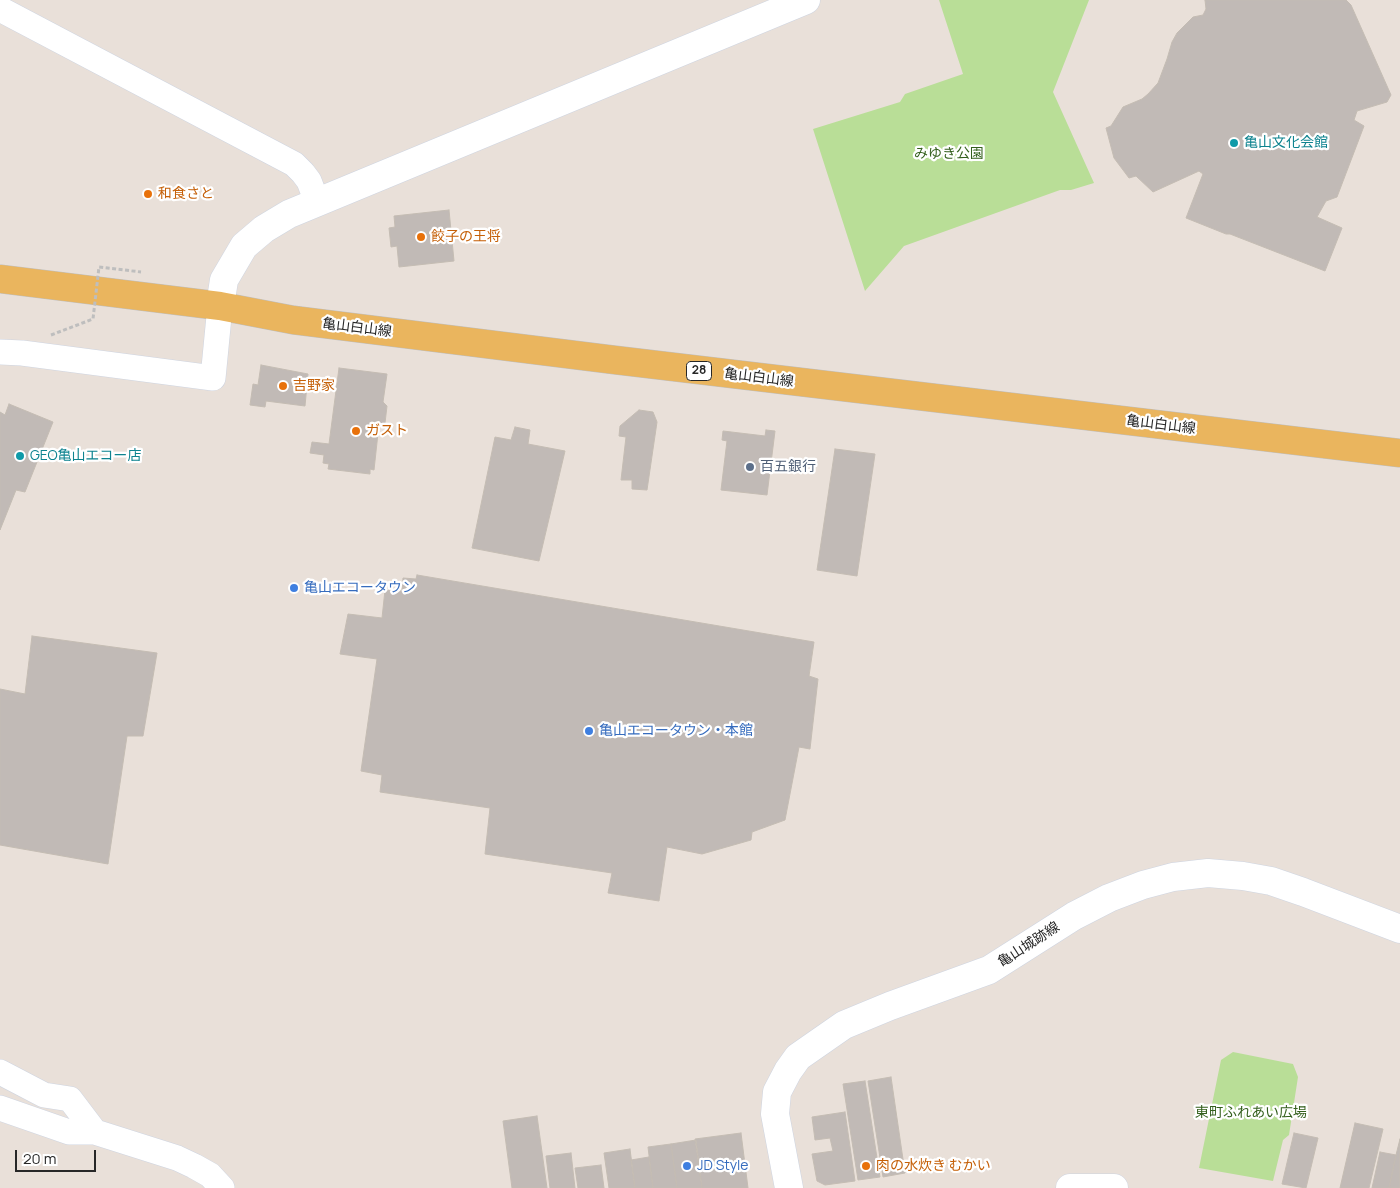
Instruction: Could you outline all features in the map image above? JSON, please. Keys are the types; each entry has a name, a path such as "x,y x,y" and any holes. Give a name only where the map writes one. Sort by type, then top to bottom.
{"main road":[{"path":"220,306 224,280 244,246 264,229 289,214 806,0"},
{"name":"亀山白山線","path":"0,279 220,306 293,320 605,359 1400,453"},
{"name":"亀山城跡線","path":"789,1188 775,1114 777,1092 798,1057 844,1025 989,970 1074,916 1109,898 1142,885 1173,877 1208,873 1243,876 1271,881 1400,929"},
{"path":"1070,1188 1114,1188"}],"street":[{"path":"0,9 294,164 309,182 317,202"},
{"path":"0,352 22,353 213,378 220,306"},
{"path":"0,1072 44,1094 70,1099 96,1132"},
{"path":"0,1108 69,1132 96,1132 177,1158 210,1175 222,1188"}],"path":[{"path":"51,335 93,320 100,268 141,272"}],"green space":[{"name":"みゆき公園","path":"939,0 1089,0 1053,92 1094,183 1071,190 1060,190 904,246 865,291 813,129 900,102 905,94 963,74"},
{"name":"東町ふれあい広場","path":"1233,1052 1293,1064 1298,1077 1289,1135 1283,1140 1273,1181 1199,1168 1221,1060"}],"building":[{"name":"亀山文化会館","path":"1205,0 1346,0 1351,5 1391,95 1387,102 1357,111 1354,120 1364,126 1337,197 1326,201 1317,217 1342,228 1325,271 1186,218 1203,174 1199,171 1153,192 1136,176 1129,178 1114,158 1106,128 1111,126 1123,107 1142,99 1158,83 1177,33 1193,17 1203,15 1206,9"},
{"name":"餃子の王将","path":"449,210 454,261 399,267 397,246 391,247 389,228 395,227 394,216"},
{"path":"261,365 308,374 305,406 266,401 265,407 250,405 253,384 258,385"},
{"path":"339,368 387,374 383,402 387,406 385,423 379,424 374,470 370,469 370,474 328,469 329,464 323,463 324,455 310,453 312,442 329,444"},
{"name":"GEO亀山エコー店","path":"9,404 53,422 25,492 16,490 0,530 0,412 5,415"},
{"path":"639,410 653,412 657,422 647,490 632,489 632,480 621,480 626,437 619,436 620,426"},
{"path":"515,427 530,430 528,444 565,451 539,561 472,548 495,437 511,440"},
{"path":"766,430 775,431 767,495 721,490 727,441 722,440 723,431 765,436"},
{"path":"835,449 875,454 857,576 817,570"},
{"name":"亀山エコータウン・本館","path":"417,575 814,642 809,676 818,679 810,749 799,747 785,820 752,832 751,840 702,854 667,847 659,901 608,893 612,873 485,854 490,808 380,792 382,775 361,771 377,659 340,654 348,614 382,618 385,590 402,591 403,578 416,579"},
{"path":"32,636 157,653 143,736 127,736 108,864 0,845 0,689 25,694"},
{"path":"891,1077 905,1173 883,1177 868,1081"},
{"path":"865,1081 880,1177 858,1180 843,1084"},
{"path":"845,1112 855,1181 825,1185 817,1181 812,1154 833,1151 830,1138 815,1140 812,1117"},
{"path":"537,1116 547,1188 512,1188 503,1121"},
{"path":"1355,1123 1383,1129 1369,1188 1340,1188"},
{"path":"741,1133 748,1188 702,1188 695,1139"},
{"path":"1294,1133 1318,1138 1306,1188 1282,1184"},
{"path":"1400,1139 1400,1188 1389,1188 1396,1155"},
{"name":"JD Style","path":"696,1140 702,1188 677,1188 671,1144"},
{"path":"671,1144 677,1188 653,1188 648,1147"},
{"path":"630,1149 635,1188 609,1188 604,1153"},
{"path":"1380,1152 1396,1155 1389,1188 1372,1188"},
{"path":"571,1153 575,1188 550,1188 546,1156"},
{"path":"649,1157 653,1188 635,1188 631,1160"},
{"path":"601,1165 604,1188 578,1188 575,1168"}],"place":[{"name":"亀山文化会館","path":"1234,143"},
{"name":"和食さと","path":"148,194"},
{"name":"餃子の王将","path":"421,237"},
{"name":"吉野家","path":"283,386"},
{"name":"ガスト","path":"356,431"},
{"name":"GEO亀山エコー店","path":"20,456"},
{"name":"百五銀行","path":"750,467"},
{"name":"亀山エコータウン","path":"294,588"},
{"name":"亀山エコータウン・本館","path":"589,731"},
{"name":"JD Style","path":"687,1166"},
{"name":"肉の水炊き むかい","path":"866,1166"}]}
